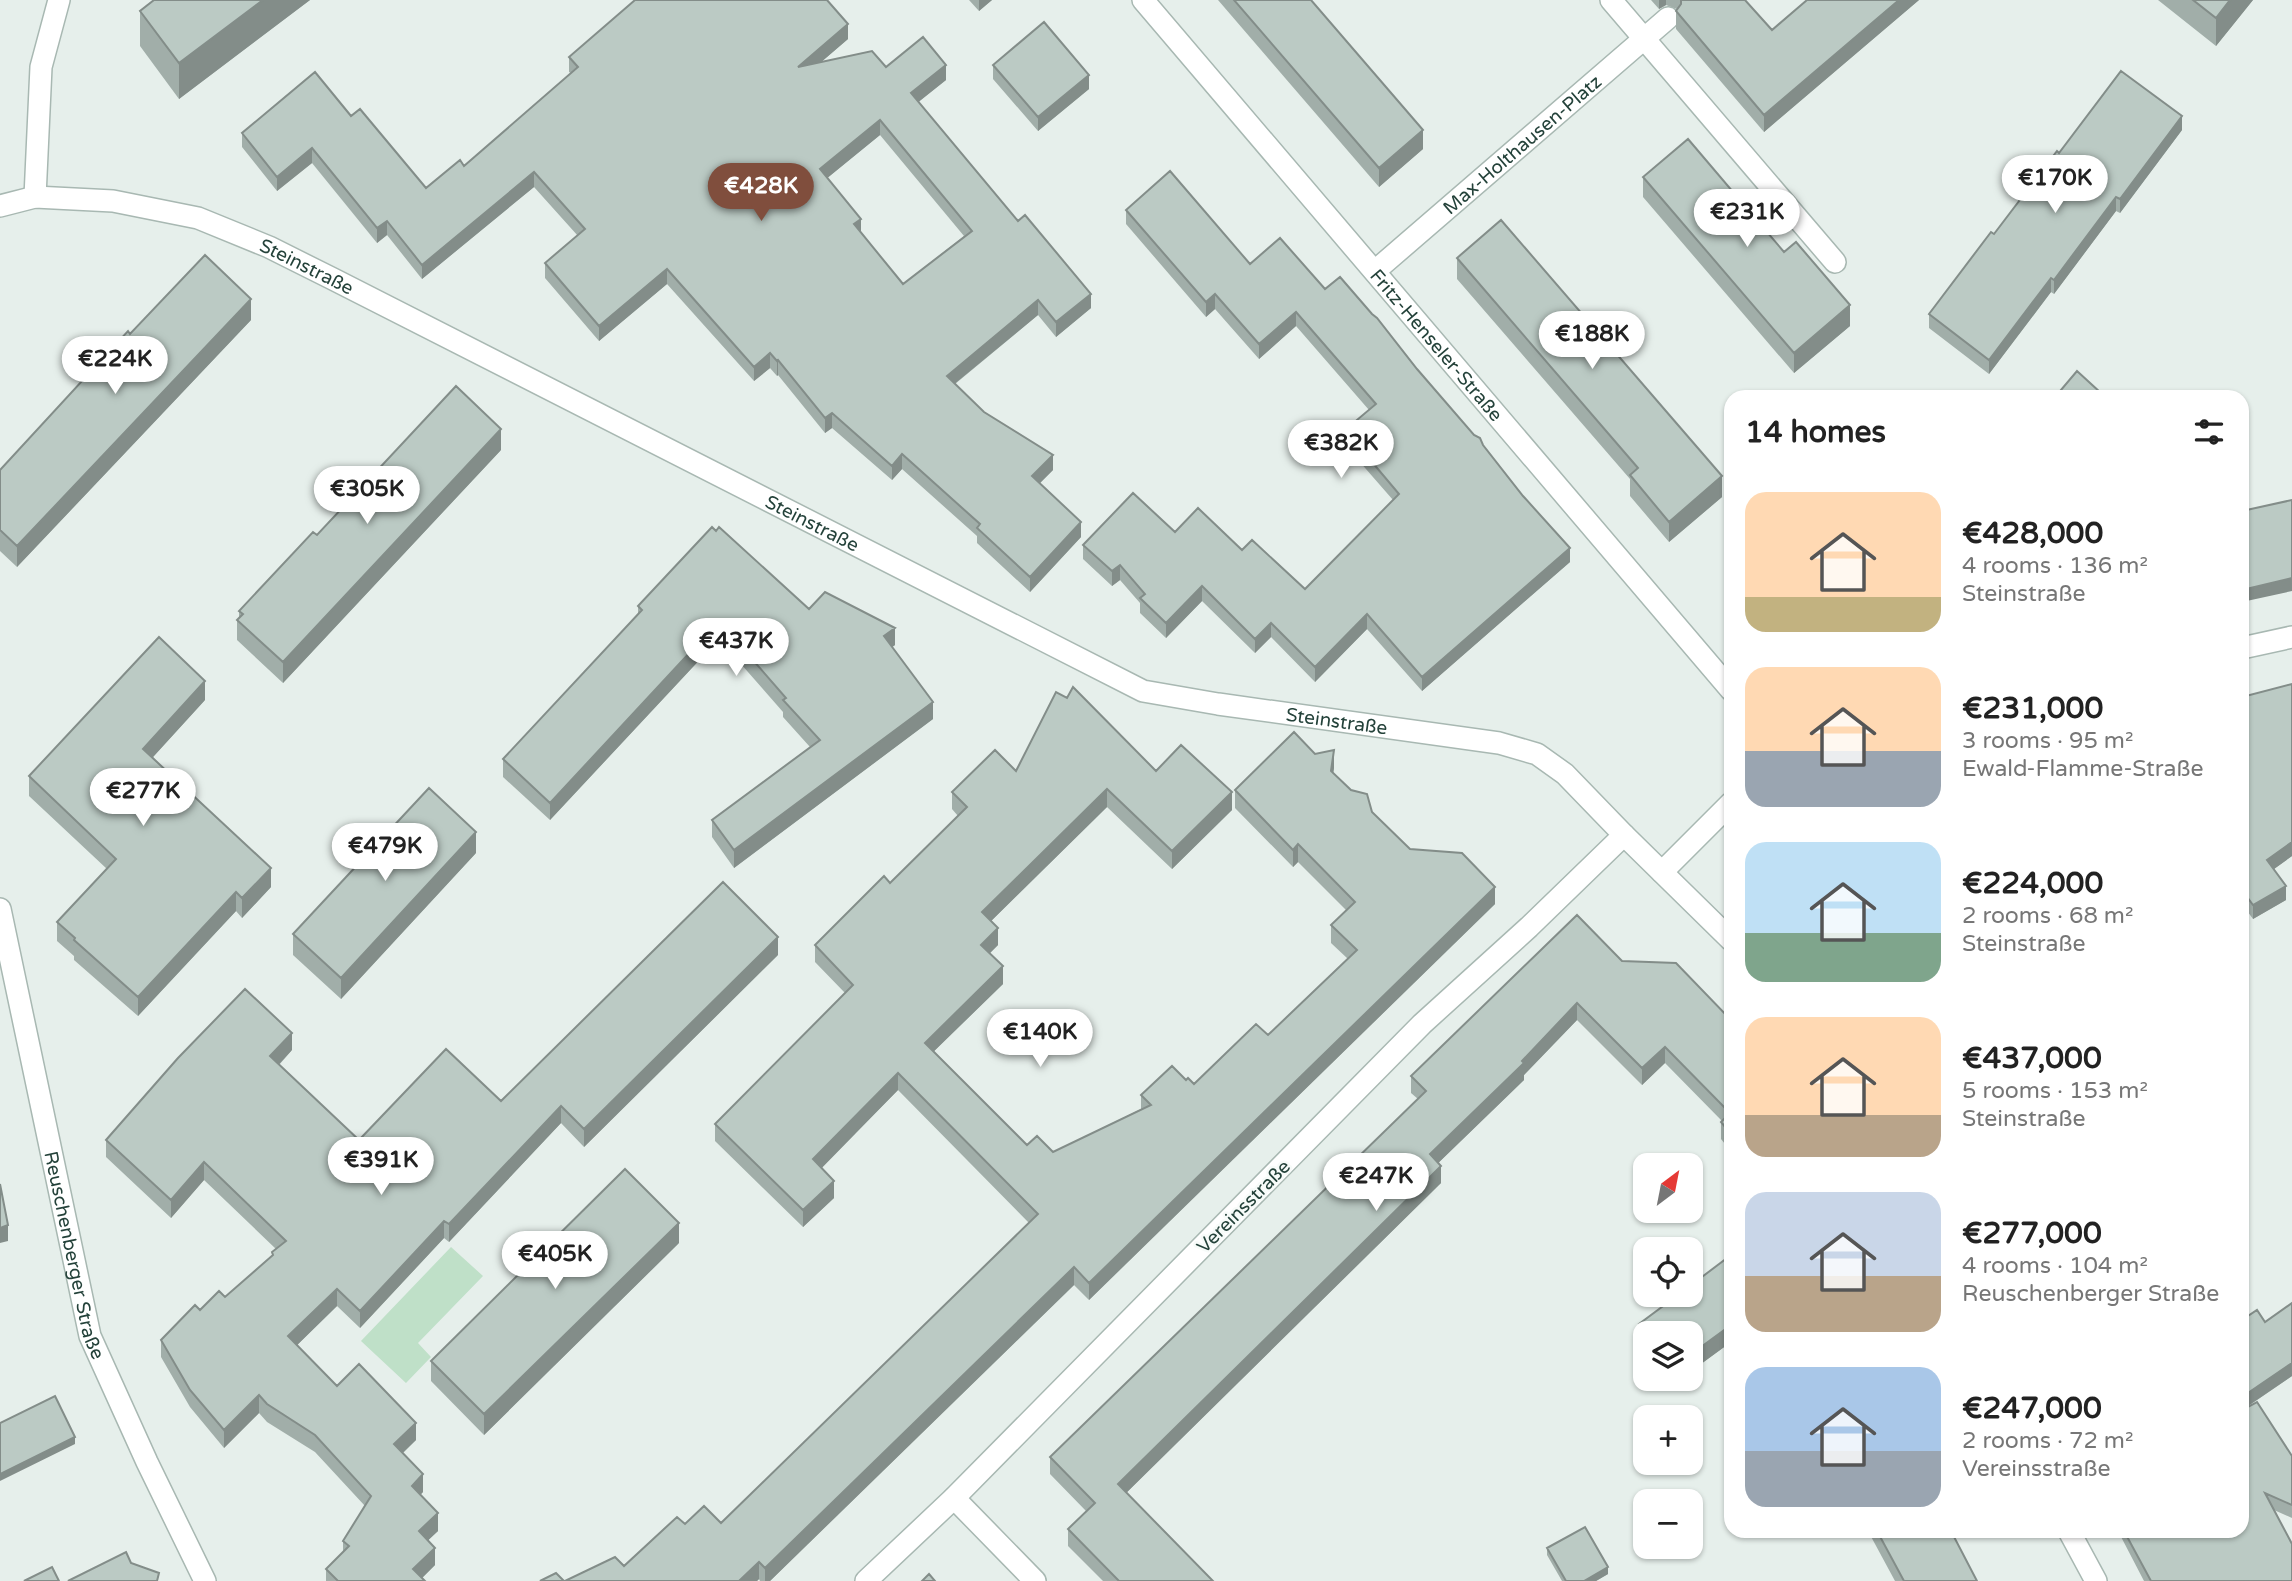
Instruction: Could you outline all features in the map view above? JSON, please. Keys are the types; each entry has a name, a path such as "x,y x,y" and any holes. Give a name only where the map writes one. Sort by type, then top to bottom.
{"street":[{"path":"35,197 41,67 60,0"},
{"name":"Fritz-Henseler-Straße","path":"1143,0 1724,682"},
{"path":"1611,0 1835,262"},
{"name":"Max-Holthausen-Platz","path":"1376,271 1668,18"},
{"name":"Steinstraße","path":"0,206 35,197 113,201 198,218 269,247 1143,691 1231,706 1499,743 1537,754 1564,774 1724,933"},
{"path":"2249,646 2292,636"},
{"path":"1662,872 1724,810"},
{"name":"Vereinsstraße","path":"866,1581 954,1499 1422,1024 1529,927 1624,835"},
{"name":"Reuschenberger Straße","path":"0,909 90,1336 205,1581"},
{"path":"954,1499 1035,1581"},
{"path":"2073,1538 2096,1581"}],"green space":[{"path":"451,1247 483,1276 418,1343 431,1357 406,1383 361,1341"}],"building":[{"path":"154,0 263,0 179,63 140,11"},
{"path":"635,0 827,0 848,24 798,67 872,51 886,67 923,37 946,65 911,93 1018,221 1025,215 1091,294 1056,322 1038,300 947,376 984,412 1053,455 1032,476 1081,522 1030,577 977,528 980,524 902,454 892,466 832,413 825,418 770,353 754,367 667,269 599,326 545,263 585,229 534,172 422,265 387,221 377,228 312,148 277,177 242,133 315,72 351,116 360,109 426,188 460,160 464,166 578,67 569,57","holes":["880,120 972,231 903,284 854,224 861,219 820,169"]},
{"path":"1234,0 1311,0 1423,130 1379,168"},
{"path":"1681,0 1745,0 1772,30 1807,0 1899,0 1764,115 1676,11"},
{"path":"2193,0 2230,0 2216,18"},
{"path":"1044,22 1089,75 1038,117 993,65"},
{"path":"2121,71 2182,116 2120,199 2116,197 2054,280 2051,278 1989,360 1929,314 1991,232 1994,234 2057,151 2059,153"},
{"path":"1688,139 1784,252 1796,242 1850,305 1794,353 1643,177"},
{"path":"1170,171 1250,264 1280,238 1325,289 1340,277 1474,435 1480,438 1523,496 1570,548 1422,677 1367,614 1315,667 1271,623 1255,639 1202,586 1166,623 1140,598 1145,594 1120,565 1112,571 1083,545 1133,493 1175,532 1198,508 1242,550 1252,540 1305,589 1399,494 1345,430 1376,404 1296,312 1259,344 1215,294 1206,302 1126,210"},
{"path":"1501,220 1722,476 1669,522 1630,475 1638,468 1457,258"},
{"path":"205,255 251,299 17,546 0,530 0,470 128,331 130,334"},
{"path":"2077,371 2098,390 2061,390"},
{"path":"456,386 501,429 283,662 237,620 243,614 239,611 313,532 317,535"},
{"path":"2292,500 2292,578 2249,588 2249,509"},
{"path":"712,527 716,531 719,527 809,609 825,592 895,628 884,636 933,702 734,850 712,820 820,740 783,700 786,698 719,621 550,803 503,759 642,610 638,606"},
{"path":"159,637 205,681 143,749 271,868 242,898 236,892 138,997 57,922 116,859 29,776"},
{"path":"2292,684 2292,842 2267,860 2286,886 2253,905 2249,900 2249,695"},
{"path":"1073,687 1156,771 1181,745 1232,792 1172,851 1107,789 982,912 998,928 981,945 1003,966 925,1043 1027,1145 1037,1136 1053,1152 1151,1105 1141,1095 1172,1066 1194,1084 1256,1024 1268,1035 1357,950 1331,925 1355,902 1298,844 1293,850 1235,790 1294,732 1315,754 1334,750 1331,771 1351,790 1367,794 1372,812 1410,849 1462,853 1495,887 1089,1283 1074,1267 765,1568 759,1562 739,1581 565,1581 615,1557 624,1566 677,1517 685,1524 704,1506 721,1523 1038,1214 898,1073 813,1159 834,1181 803,1210 715,1124 853,985 815,945 884,876 890,883 967,807 952,792 995,750 1016,771 1056,692 1067,698"},
{"path":"429,788 476,832 341,978 293,934"},
{"path":"723,882 778,937 584,1129 561,1106 449,1224 444,1221 360,1311 337,1289 288,1336 337,1386 359,1364 416,1423 394,1444 423,1474 412,1486 438,1513 419,1531 435,1548 413,1569 425,1581 338,1581 326,1569 349,1546 343,1541 371,1496 315,1435 267,1404 259,1395 224,1430 190,1390 161,1340 195,1305 200,1310 219,1291 225,1297 286,1241 204,1162 171,1200 106,1140 178,1058 245,989 292,1033 270,1056 359,1140 446,1049 501,1101"},
{"path":"1577,915 1622,961 1676,963 1724,1013 1724,1107 1665,1047 1642,1068 1577,1003 1522,1061 1524,1063 1430,1154 1441,1166 1118,1484 1213,1581 1119,1581 1068,1529 1095,1503 1050,1457 1426,1091 1411,1076"},
{"path":"625,1169 679,1223 484,1414 431,1361"},
{"path":"0,1184 8,1225 0,1228"},
{"path":"1724,1260 1724,1330 1703,1345 1703,1321 1643,1321 1662,1307 1703,1307 1703,1276"},
{"path":"2292,1303 2292,1363 2249,1392 2249,1315 2257,1310 2265,1322"},
{"path":"55,1396 75,1437 0,1474 0,1423"},
{"path":"2257,1402 2292,1456 2292,1505 2265,1493 2292,1544 2292,1581 2151,1581 2128,1538 2249,1538 2249,1406"},
{"path":"1585,1527 1608,1567 1584,1581 1566,1581 1547,1548"},
{"path":"1881,1538 1955,1538 1977,1581 1904,1581"},
{"path":"126,1552 131,1563 159,1573 157,1581 68,1581"},
{"path":"52,1567 59,1581 24,1581"},
{"path":"556,1573 564,1581 540,1581"},
{"path":"929,1574 935,1581 922,1581"}]}
